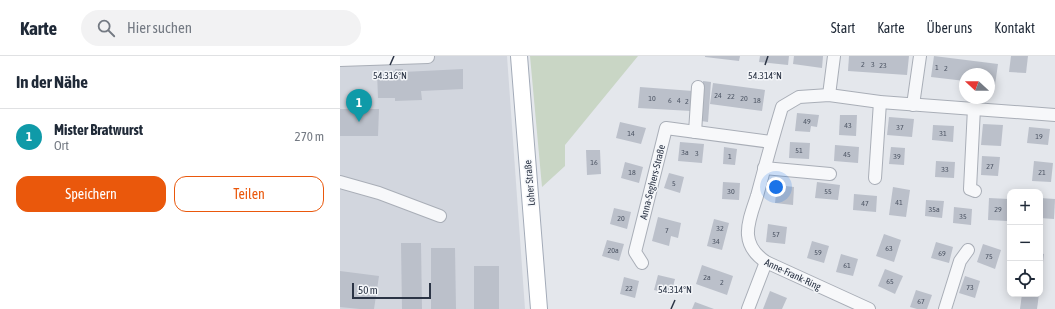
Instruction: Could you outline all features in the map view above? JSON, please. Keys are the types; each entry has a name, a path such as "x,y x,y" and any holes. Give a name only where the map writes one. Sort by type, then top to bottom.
{"main road":[{"name":"Loher Straße","path":"519,56 539,309"}],"street":[{"path":"829,95 834,56"},
{"path":"913,104 920,56"},
{"path":"340,60 428,57"},
{"path":"695,132 698,87"},
{"name":"Anne-Frank-Ring","path":"869,309 766,262 758,257 751,247 748,235 751,218 782,107 799,97 829,95 880,102 1055,112"},
{"path":"875,178 880,102"},
{"path":"974,108 970,189 975,191"},
{"name":"Anna-Seghers-Straße","path":"642,263 635,252 666,128 771,142"},
{"path":"764,168 830,174"},
{"path":"340,182 379,193 440,216"},
{"path":"944,309 960,261 968,250"},
{"path":"748,309 766,262"}],"shaded area":[{"path":"340,56 507,56 525,309 340,309"}],"green space":[{"path":"530,56 638,56 565,145 565,166 542,187"}],"building":[{"path":"705,56 740,56 739,61"},
{"path":"760,56 789,56 788,65 759,62"},
{"path":"794,56 823,56 822,68 793,64"},
{"path":"849,56 909,56 907,75 848,71"},
{"path":"934,56 998,64 995,85 995,68 959,68 959,80 931,77"},
{"path":"1011,56 1028,56 1026,73 1009,72"},
{"path":"395,69 403,69 403,72 463,69 463,89 421,91 422,100 395,101 395,98 378,98 377,72 395,71"},
{"path":"703,81 711,82 708,122 701,121"},
{"path":"713,83 765,90 762,111 710,104"},
{"path":"640,87 693,91 691,111 638,108"},
{"path":"340,109 379,109 378,136 340,136"},
{"path":"797,113 819,115 817,127 811,126 810,132 795,131"},
{"path":"840,115 857,115 856,136 839,135"},
{"path":"889,117 914,119 912,137 887,135"},
{"path":"620,122 646,128 641,144 616,138"},
{"path":"983,124 1003,125 1001,146 981,145"},
{"path":"933,125 954,126 953,142 932,140"},
{"path":"1029,127 1050,129 1048,145 1027,143"},
{"path":"680,142 704,144 702,163 678,161"},
{"path":"790,142 810,143 809,159 789,158"},
{"path":"835,145 859,147 858,163 834,161"},
{"path":"724,147 737,149 735,165 723,164"},
{"path":"891,147 905,148 904,165 889,164"},
{"path":"586,150 600,150 601,174 587,175"},
{"path":"982,156 1000,157 998,176 981,175"},
{"path":"936,161 955,162 954,178 935,177"},
{"path":"1034,161 1053,163 1051,182 1032,181"},
{"path":"625,162 643,167 639,183 621,178"},
{"path":"669,173 684,177 680,193 664,188"},
{"path":"723,182 740,183 739,200 722,199"},
{"path":"817,182 840,185 838,200 815,198"},
{"path":"777,185 794,187 793,205 775,203"},
{"path":"893,187 910,190 906,217 889,215"},
{"path":"854,194 877,196 876,212 853,210"},
{"path":"989,198 1007,199 1007,221 988,220"},
{"path":"1043,198 1055,199 1054,219 1043,218"},
{"path":"926,200 944,201 942,218 925,216"},
{"path":"954,207 972,209 971,225 953,223"},
{"path":"614,208 631,212 627,229 610,224"},
{"path":"658,217 681,223 678,238 671,236 669,246 652,241"},
{"path":"714,219 729,223 722,250 707,246"},
{"path":"768,224 787,227 785,244 766,242"},
{"path":"884,234 901,240 894,262 876,256"},
{"path":"607,240 624,244 619,261 602,256"},
{"path":"812,241 829,246 824,263 807,258"},
{"path":"936,242 953,247 949,263 931,258"},
{"path":"401,243 421,243 422,309 402,309"},
{"path":"983,244 1001,250 995,269 977,262"},
{"path":"431,248 455,248 456,309 431,309"},
{"path":"841,254 858,259 853,276 836,272"},
{"path":"702,265 733,276 727,295 696,284"},
{"path":"474,266 499,266 499,309 474,309"},
{"path":"885,269 903,276 895,294 878,286"},
{"path":"340,271 379,276 374,309 340,307"},
{"path":"658,275 675,279 671,294 654,290"},
{"path":"965,276 980,281 975,298 959,293"},
{"path":"624,277 639,281 635,298 620,294"},
{"path":"916,290 932,295 927,309 910,307"},
{"path":"770,291 787,298 782,309 763,309"},
{"path":"1022,297 1039,297 1037,309 1020,309"},
{"path":"695,302 714,309 692,309"}],"place":[{"name":"Mister Bratwurst","path":"359,122"}]}
